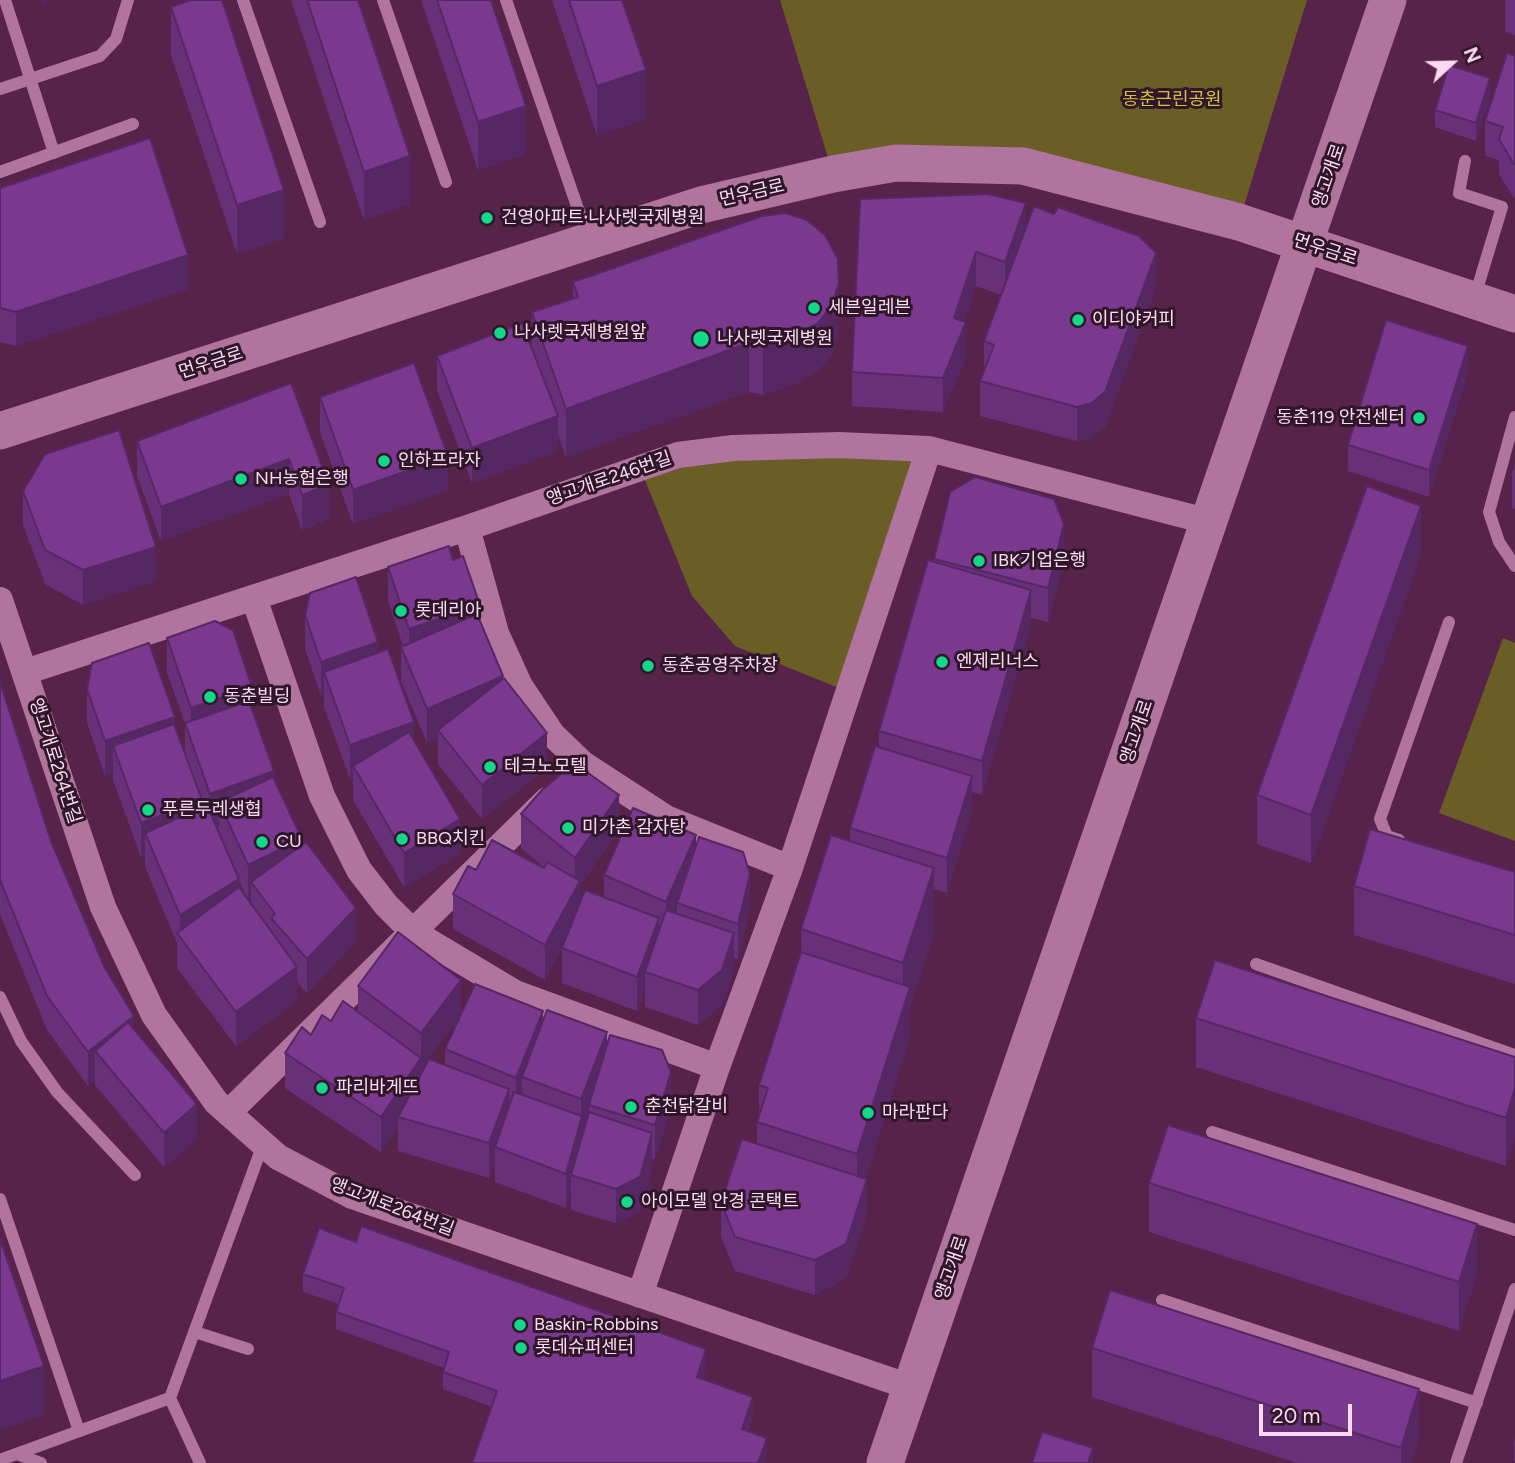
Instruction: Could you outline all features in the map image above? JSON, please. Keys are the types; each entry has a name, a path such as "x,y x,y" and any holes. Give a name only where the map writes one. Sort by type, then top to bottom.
{"main road":[{"name":"앵고개로","path":"885,1463 1388,0"},
{"name":"먼우금로","path":"0,431 701,205 833,174 896,163 1023,166 1179,205 1306,243 1515,314"}],"street":[{"name":"앵고개로246번길","path":"25,671 467,528 678,455 733,448 839,445 929,449 1210,522"},
{"path":"640,1295 717,1067 790,868 929,449"},
{"path":"467,528 496,633 520,686 552,734 583,764 666,818 790,868"},
{"path":"254,598 322,796 359,870 386,905 413,932 466,967 515,993 717,1067"},
{"name":"앵고개로264번길","path":"0,600 103,907 154,1015 216,1102 278,1157 352,1196 910,1387"},
{"path":"228,1113 583,764"}],"lane":[{"path":"5,0 54,153"},
{"path":"0,89 100,56 116,39 128,0"},
{"path":"243,0 320,222"},
{"path":"383,0 446,182"},
{"path":"506,0 588,240"},
{"path":"0,172 133,124"},
{"path":"1465,161 1459,193 1502,208 1474,300"},
{"path":"1515,417 1489,512 1500,542 1515,566"},
{"path":"1413,845 1387,836 1380,819 1449,622"},
{"path":"1256,964 1515,1055"},
{"path":"0,998 21,1041 57,1092 135,1175"},
{"path":"1212,1132 1515,1230"},
{"path":"200,1463 170,1398 263,1144"},
{"path":"0,1199 79,1431"},
{"path":"1456,1463 1515,1289"},
{"path":"1162,1300 1476,1403"},
{"path":"195,1332 248,1349"},
{"path":"0,1460 170,1398"},
{"path":"17,1454 41,1463"}],"green space":[{"name":"동춘근린공원","path":"780,0 1307,0 1239,222 1023,166 833,174"},
{"path":"929,449 849,692 735,646 692,596 640,468 678,455"},
{"path":"1503,638 1515,643 1515,841 1439,813"}],"building":[{"path":"191,0 222,0 284,190 237,205 171,7"},
{"path":"307,0 358,0 410,156 364,172"},
{"path":"437,0 491,0 526,106 478,122"},
{"path":"569,0 622,0 646,70 597,86"},
{"path":"1507,53 1515,56 1515,164 1499,139 1503,127 1485,121"},
{"path":"1449,65 1490,78 1476,123 1435,110"},
{"path":"150,138 188,255 16,312 0,308 0,188"},
{"path":"988,194 1026,203 1005,262 976,252 954,318 966,322 943,378 852,372 860,199"},
{"path":"1034,206 1054,214 1058,207 1139,236 1156,253 1105,392 1092,403 1077,407 980,381 994,345 984,341"},
{"path":"786,213 807,220 825,235 838,259 839,283 832,305 818,323 795,336 763,346 749,343 566,409 532,312 578,297 573,282 762,216"},
{"path":"1386,320 1468,346 1429,470 1348,445"},
{"path":"522,323 558,416 472,448 437,356"},
{"path":"414,363 448,456 353,490 320,397"},
{"path":"291,383 329,485 302,495 289,459 161,507 137,441"},
{"path":"119,430 156,547 83,570 45,550 23,491 45,454"},
{"path":"975,477 1054,499 1064,524 1048,588 934,559 950,492"},
{"path":"1367,486 1421,506 1311,815 1257,795"},
{"path":"449,546 453,560 463,556 480,605 409,629 388,567"},
{"path":"928,560 1031,590 982,761 879,731"},
{"path":"356,577 378,642 321,662 305,615 310,593"},
{"path":"477,614 503,676 427,709 401,647"},
{"path":"215,621 233,630 252,687 191,708 167,638"},
{"path":"149,643 175,717 105,741 87,689 92,663"},
{"path":"388,649 414,722 350,745 324,672"},
{"path":"504,678 547,733 482,785 438,730"},
{"path":"0,682 51,841 105,968 134,1016 88,1052 47,996 0,880"},
{"path":"249,701 274,771 210,794 185,723"},
{"path":"174,724 202,800 141,823 113,746"},
{"path":"409,732 460,819 404,853 353,766"},
{"path":"875,746 972,776 947,858 850,828"},
{"path":"574,763 619,795 575,858 521,814 542,790"},
{"path":"273,777 302,839 248,865 219,802"},
{"path":"207,805 239,879 180,915 145,833"},
{"path":"633,808 696,835 666,902 604,875"},
{"path":"1370,829 1515,872 1515,935 1354,886"},
{"path":"831,835 934,868 903,963 801,929"},
{"path":"699,837 743,852 750,874 738,924 677,903"},
{"path":"492,840 544,868 547,862 580,881 545,945 453,894 468,866 476,870"},
{"path":"306,842 356,908 307,959 271,918 275,914 251,882"},
{"path":"239,887 297,967 236,1012 177,933"},
{"path":"585,890 659,918 637,977 562,948"},
{"path":"666,910 734,933 722,970 698,990 645,972"},
{"path":"398,932 461,980 421,1033 358,986"},
{"path":"801,952 910,987 857,1154 757,1122 768,1088 759,1085"},
{"path":"1215,960 1515,1057 1515,1088 1506,1118 1196,1018"},
{"path":"475,984 543,1011 516,1078 445,1049"},
{"path":"343,1001 421,1058 381,1117 285,1053 302,1027 311,1035 322,1015 331,1021"},
{"path":"547,1010 607,1032 581,1099 522,1077"},
{"path":"128,1022 197,1104 164,1133 95,1051"},
{"path":"610,1035 662,1050 671,1072 655,1125 589,1105"},
{"path":"429,1059 509,1089 489,1143 398,1117"},
{"path":"514,1092 582,1116 566,1174 495,1147"},
{"path":"589,1112 652,1133 640,1177 616,1189 571,1175"},
{"path":"1168,1125 1477,1224 1459,1282 1149,1183"},
{"path":"742,1139 867,1179 846,1244 815,1260 735,1237 721,1202"},
{"name":"롯데슈퍼센터","path":"361,1226 706,1349 697,1377 753,1397 742,1429 767,1438 758,1463 472,1463 497,1391 443,1372 449,1352 336,1312 344,1288 303,1274 319,1228 356,1242"},
{"path":"0,1239 44,1366 0,1381"},
{"path":"1110,1290 1419,1389 1401,1448 1092,1348"},
{"path":"1042,1432 1093,1448 1088,1463 1032,1463"}],"place":[{"name":"건영아파트·나사렛국제병원","path":"487,218"},
{"name":"세븐일레븐","path":"814,308"},
{"name":"이디야커피","path":"1078,320"},
{"name":"나사렛국제병원앞","path":"500,333"},
{"name":"나사렛국제병원","path":"701,339"},
{"name":"동춘119 안전센터","path":"1419,418"},
{"name":"인하프라자","path":"384,461"},
{"name":"NH농협은행","path":"241,479"},
{"name":"IBK기업은행","path":"979,561"},
{"name":"롯데리아","path":"401,611"},
{"name":"엔제리너스","path":"942,662"},
{"name":"동춘공영주차장","path":"648,666"},
{"name":"동춘빌딩","path":"210,697"},
{"name":"테크노모텔","path":"490,767"},
{"name":"푸른두레생협","path":"148,810"},
{"name":"미가촌 감자탕","path":"568,828"},
{"name":"BBQ치킨","path":"402,839"},
{"name":"CU","path":"262,842"},
{"name":"파리바게뜨","path":"322,1088"},
{"name":"춘천닭갈비","path":"631,1107"},
{"name":"마라판다","path":"868,1113"},
{"name":"아이모델 안경 콘택트","path":"627,1202"},
{"name":"Baskin-Robbins","path":"520,1325"},
{"name":"롯데슈퍼센터","path":"521,1348"}]}
